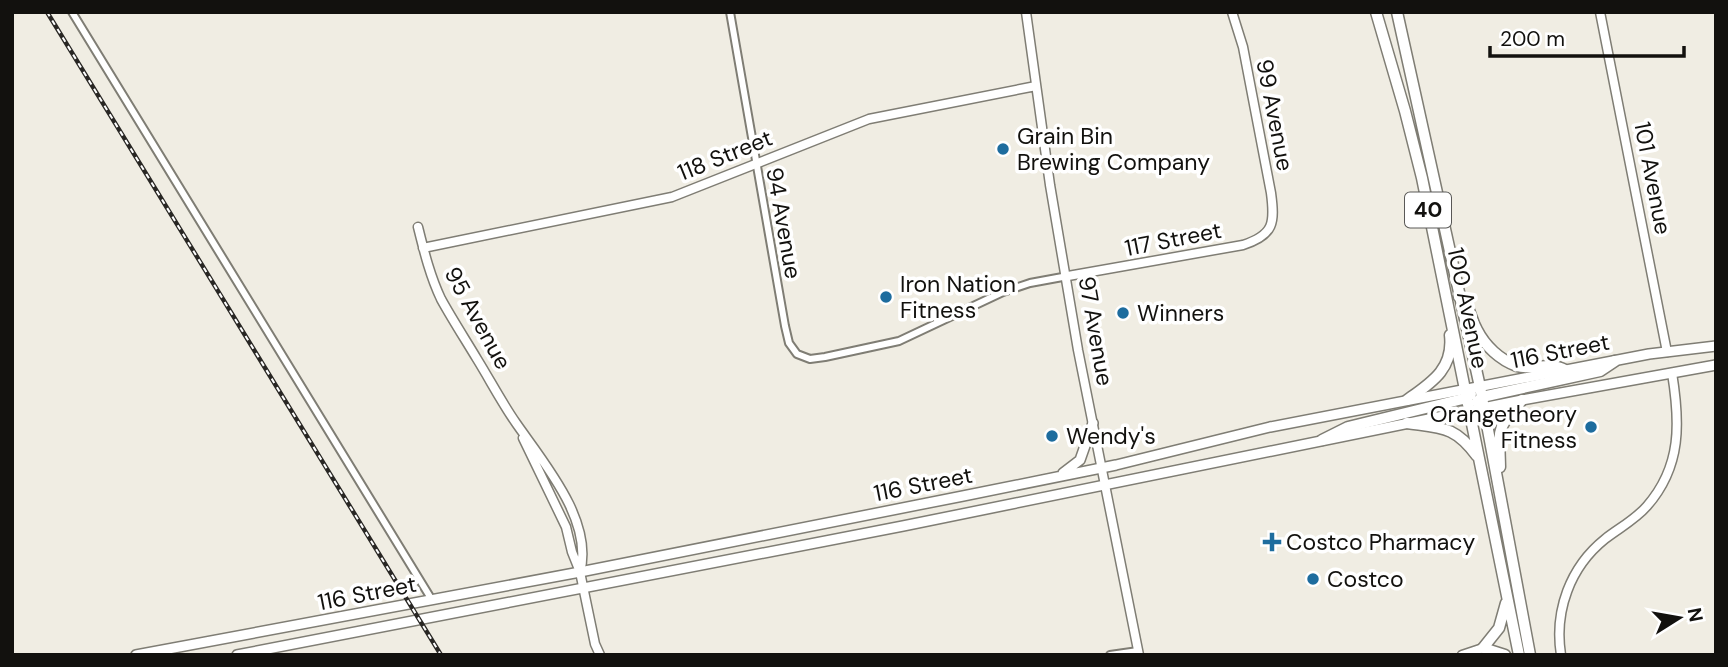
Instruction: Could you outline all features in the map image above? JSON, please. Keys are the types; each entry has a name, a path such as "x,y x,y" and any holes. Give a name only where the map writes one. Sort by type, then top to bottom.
{"main road":[{"name":"100 Avenue","path":"1376,12 1405,111 1450,310 1519,655"},
{"name":"100 Avenue","path":"1397,12 1481,392 1530,655"},
{"path":"1460,297 1470,308 1476,329 1487,345 1507,362 1531,368 1557,365 1565,370"},
{"path":"1406,400 1434,382 1447,360 1451,343 1448,320 1450,310"},
{"name":"116 Street","path":"1481,392 1565,370 1716,345"},
{"path":"1322,440 1348,427 1466,394 1600,371 1615,361"},
{"name":"116 Street","path":"243,654 1104,486 1522,400 1716,365"},
{"path":"1470,411 1481,392"},
{"name":"116 Street","path":"136,655 580,572 1100,468 1270,427 1406,400 1466,394"},
{"path":"1500,496 1499,429 1522,400"},
{"path":"1059,476 1080,460 1093,423"},
{"path":"1407,423 1440,427 1455,433 1480,459"},
{"path":"1505,655 1483,648 1499,628 1508,595"}],"street":[{"path":"72,12 432,600"},
{"name":"94 Avenue","path":"730,12 785,326 789,343 797,354"},
{"name":"97 Avenue","path":"1026,12 1050,185 1100,468 1138,653"},
{"name":"99 Avenue","path":"1232,12 1243,47 1271,193 1274,211 1272,226"},
{"name":"101 Avenue","path":"1600,12 1667,352"},
{"name":"118 Street","path":"424,248 673,197 869,119 1036,86"},
{"name":"117 Street","path":"797,354 810,359 899,341 1003,292 1030,283 1243,245 1264,237 1272,226"},
{"name":"95 Avenue","path":"418,227 431,275 442,299 516,422 561,515 580,572 595,644 600,655"},
{"path":"1562,655 1559,621 1564,597 1574,575 1598,545 1648,505 1662,485 1672,463 1679,412 1672,373"},
{"path":"243,636 243,654"},
{"path":"1465,654 1483,648"},
{"path":"1110,655 1138,653"}],"railway":[{"path":"47,12 441,655"}],"place":[{"name":"Grain Bin Brewing Company","path":"1003,149"},
{"name":"Iron Nation Fitness","path":"886,297"},
{"name":"Winners","path":"1123,313"},
{"name":"Orangetheory Fitness","path":"1591,427"},
{"name":"Wendy's","path":"1052,436"},
{"name":"Costco Pharmacy","path":"1272,542"},
{"name":"Costco","path":"1313,579"}]}
